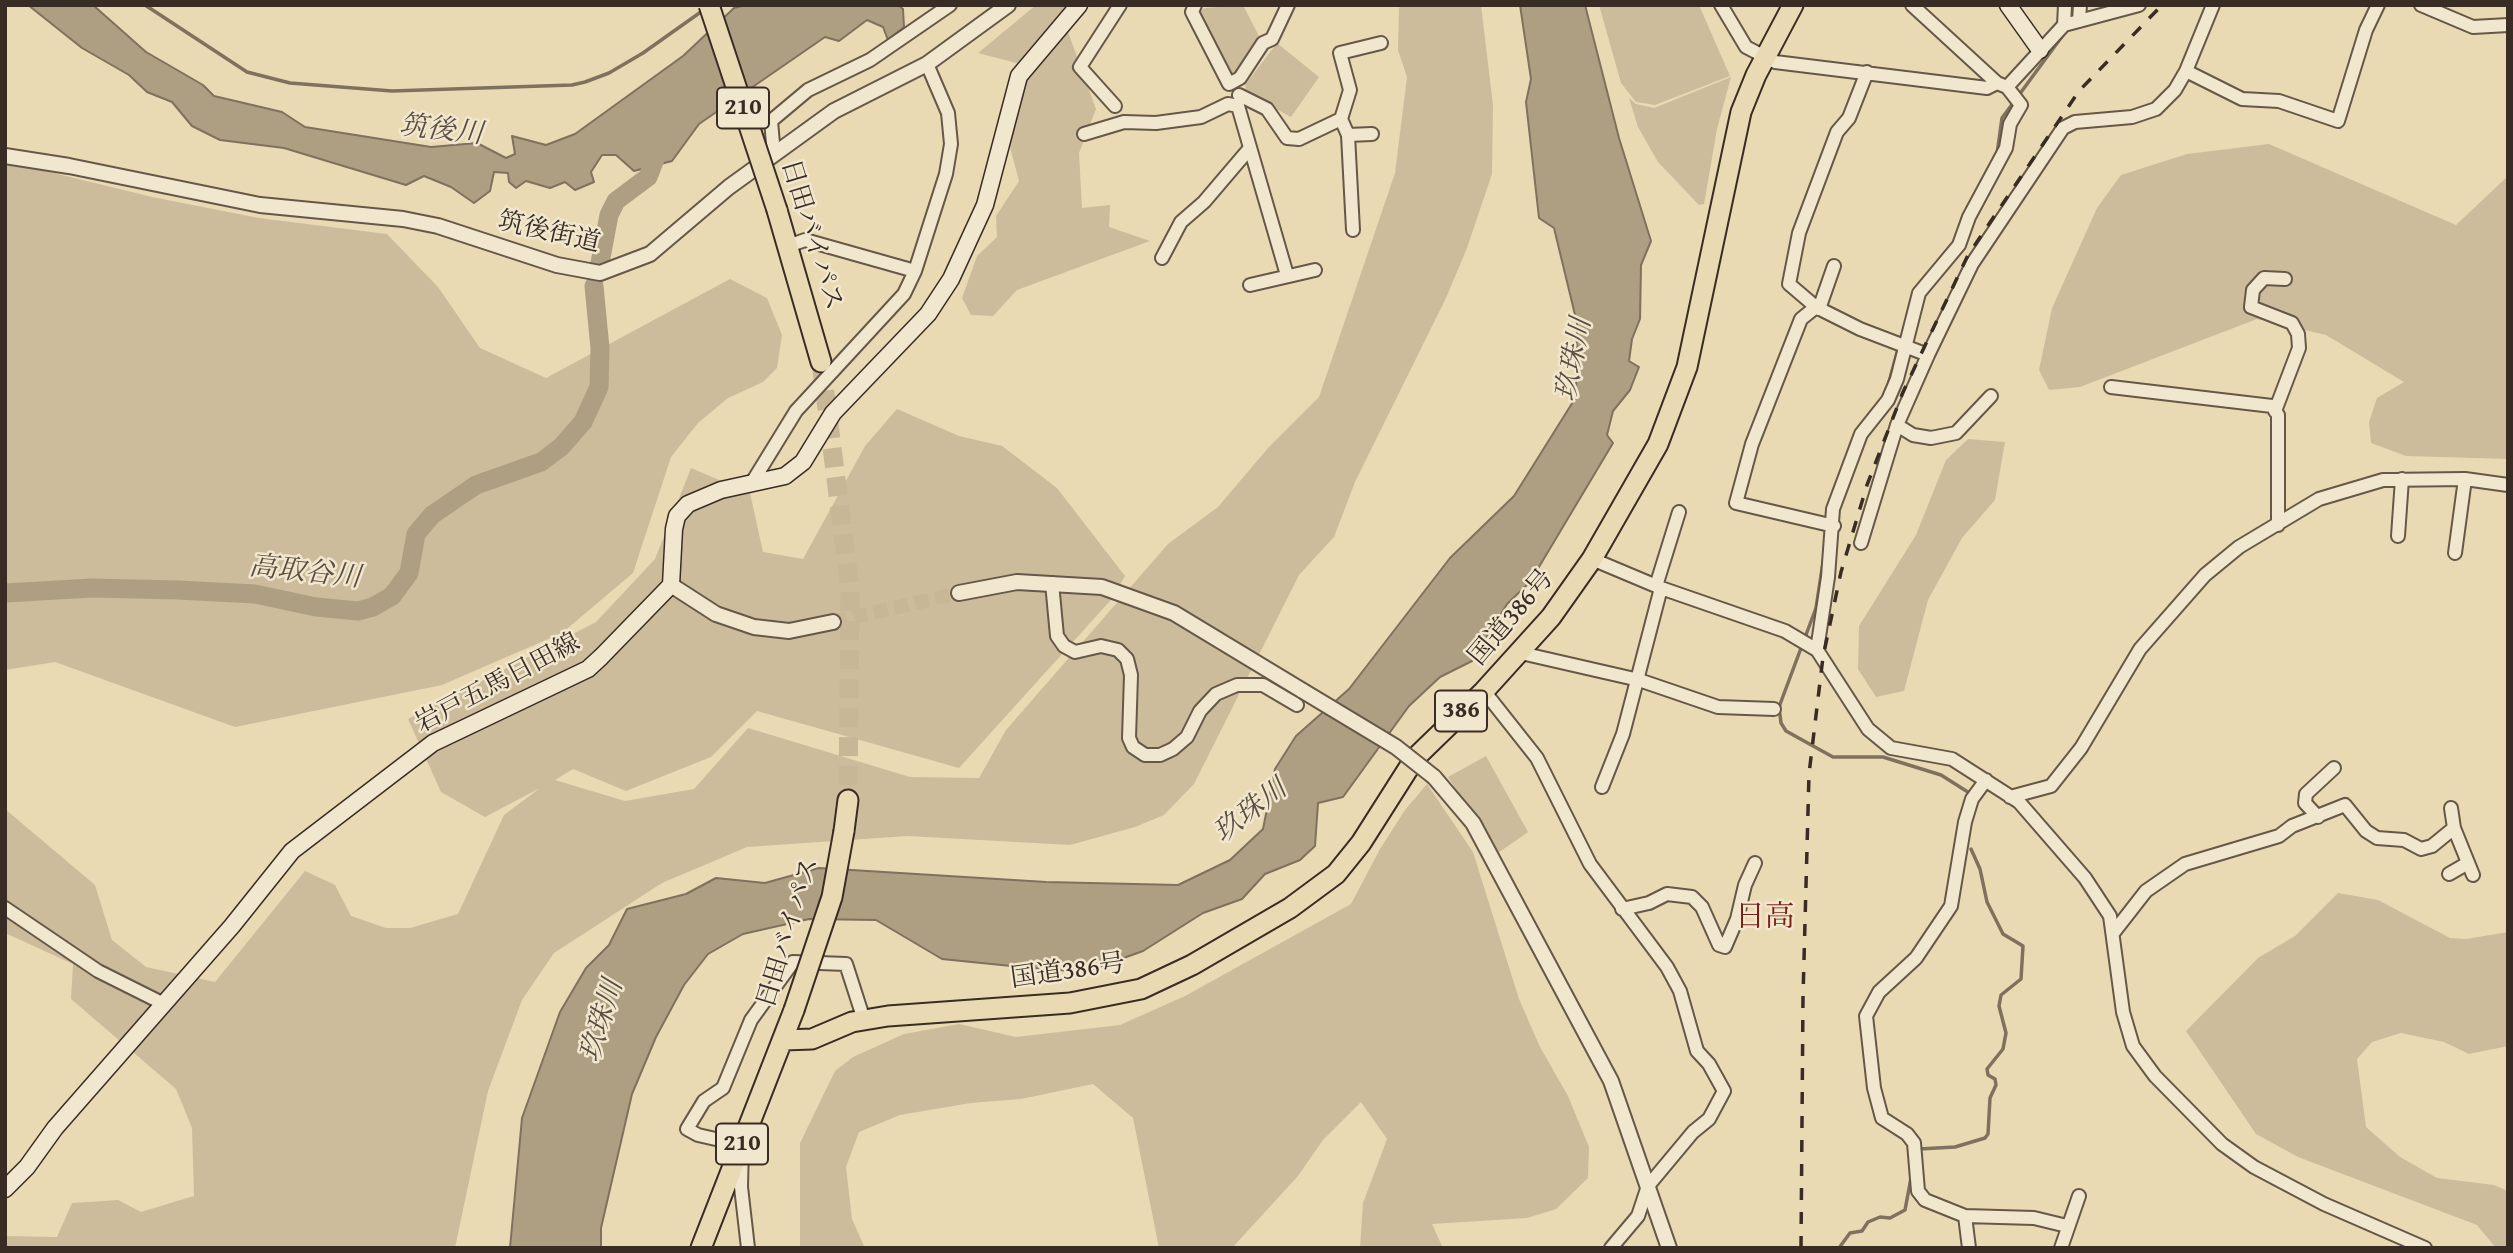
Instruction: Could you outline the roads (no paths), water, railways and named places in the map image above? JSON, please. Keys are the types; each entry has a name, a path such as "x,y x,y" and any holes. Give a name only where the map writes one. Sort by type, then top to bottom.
{"highway":[{"name":"日田バイパス","path":"709,5 777,210 821,362"},
{"name":"国道386号","path":"784,1040 812,1039 864,1020 1095,1000 1140,989 1192,965 1305,900 1336,874 1369,831 1415,758 1539,634 1592,559 1658,444 1678,394 1695,338 1735,133 1746,96 1793,5"},
{"name":"日田バイパス","path":"784,1040 832,897 848,800"},
{"name":"210","path":"701,1248 784,1040"}],"main road":[{"path":"671,585 677,516 699,497 753,481 785,477 803,462 833,413 856,386 928,314 951,279 985,205 1019,76 1079,5"},
{"path":"2008,5 2040,51"},
{"name":"岩戸五馬日田線","path":"5,1189 27,1167 55,1128 164,1004 292,851 433,743 588,669 671,585"}],"street":[{"path":"774,155 771,121 780,113 808,90 870,60 950,5"},
{"name":"筑後街道","path":"5,156 69,166 260,205 403,219 438,226 545,262 600,273 650,254 729,187 834,111 927,64 1007,5"},
{"path":"1115,106 1080,67 1119,5"},
{"path":"1195,5 1192,12 1228,84 1236,80 1264,43 1272,40 1288,5"},
{"path":"1721,5 1746,47 1775,62 1987,88 2002,85 2064,25 2139,5"},
{"path":"1814,648 1829,524 1861,434 1888,400 1901,343 1919,293 1952,257 1959,245 1969,217 2006,148 2010,124 2021,105 1912,5"},
{"path":"2064,25 2066,5"},
{"path":"2079,21 2080,5"},
{"path":"1861,543 1897,425 1972,264 2063,128 2075,122 2132,117 2156,109 2175,90 2186,71 2213,5"},
{"path":"2186,71 2242,99 2279,101 2338,121 2366,30 2378,5"},
{"path":"2421,5 2473,27 2508,25"},
{"path":"1353,230 1348,135 1341,119 1350,90 1340,53 1381,43"},
{"path":"753,481 796,411 904,294 915,271 946,174 951,144 947,113 927,64"},
{"path":"1867,72 1849,118 1837,132 1799,233 1789,284 1817,308 1860,329 1928,355"},
{"path":"1236,80 1250,148 1287,275"},
{"path":"1084,134 1124,122 1156,123 1201,117 1238,100 1267,109 1287,138 1299,139 1341,119"},
{"path":"1348,135 1372,134"},
{"path":"1162,258 1181,222 1205,202 1250,148"},
{"path":"788,246 805,240 915,271"},
{"path":"1829,524 1736,503 1752,444 1801,319 1817,308 1834,266"},
{"path":"1250,285 1315,270"},
{"path":"2275,411 2299,348 2298,334 2292,323 2251,307 2253,290 2264,278 2285,279"},
{"path":"2111,387 2272,406 2278,415 2278,525"},
{"path":"1897,425 1913,435 1931,439 1956,433 1991,396"},
{"path":"2398,536 2402,479"},
{"path":"2010,797 2051,786 2081,748 2140,649 2205,575 2239,547 2319,499 2382,480 2465,479 2508,485"},
{"path":"2455,553 2465,479"},
{"path":"1602,786 1623,734 1639,680 1679,512"},
{"path":"1592,559 1659,587 1785,631 1814,648 1868,729 1891,748 1952,759 1979,790 2010,797 2018,802 2085,878 2110,916 2123,1012 2133,1046 2155,1076 2222,1144 2254,1167 2324,1204 2425,1248"},
{"path":"959,593 1017,582 1052,583 1102,587 1149,602 1174,613 1396,747 1434,777 1473,823 1611,1081 1669,1248"},
{"path":"1052,583 1056,636 1064,646 1075,652 1101,646 1118,650 1127,660 1131,675 1129,738 1133,747 1145,755 1160,755 1173,749 1187,737 1200,711 1216,694 1237,685 1263,685 1297,705"},
{"path":"671,585 716,614 754,627 789,631 833,622"},
{"path":"1521,653 1639,680 1718,707 1774,709"},
{"path":"1484,691 1537,758 1590,864 1667,967 1680,991 1697,1051 1709,1064 1724,1091 1709,1119 1693,1132 1648,1186 1638,1216 1611,1248"},
{"path":"2318,817 2305,803 2306,794 2334,768"},
{"path":"1979,790 1951,906 1916,958 1879,992 1866,1016 1874,1088 1882,1118 1907,1134 1916,1149 1919,1195 1965,1216 2034,1218 2067,1226"},
{"path":"2114,932 2146,891 2185,864 2279,836 2292,826 2345,805 2366,831 2377,838 2403,840 2421,849 2432,846 2454,828"},
{"path":"2449,874 2470,869 2454,828 2451,808"},
{"path":"1622,909 1649,903 1667,894 1680,893 1692,897 1702,907 1719,945 1725,947 1755,863"},
{"path":"5,908 98,971 164,1004"},
{"path":"748,1248 741,1187 742,1145 692,1132 704,1101 723,1088 751,1020 793,962 846,964 864,1020"},
{"path":"2061,1248 2079,1196"},
{"path":"1965,1216 1969,1248"}],"water":[{"path":"28,5 93,5 146,52 203,85 214,96 282,112 305,127 431,147 477,143 506,158 515,154 512,136 546,145 575,134 683,56 734,8 746,5 898,5 903,9 904,27 888,40 883,27 867,20 839,41 825,37 699,124 672,161 634,171 616,155 602,155 591,172 594,182 575,190 565,182 550,188 526,181 516,188 509,182 508,173 494,172 490,191 474,203 451,187 424,176 406,185 284,148 220,140 192,126 172,102 147,92 129,75 82,48"},
{"name":"玖珠川","path":"1520,5 1585,5 1619,138 1651,241 1641,265 1640,319 1632,339 1629,361 1639,367 1630,390 1613,411 1607,435 1613,443 1530,582 1507,604 1472,661 1440,677 1409,706 1343,797 1318,803 1315,846 1300,860 1265,874 1242,899 1203,913 1143,951 1085,972 1031,968 942,959 876,920 809,919 743,934 708,954 684,985 656,1037 632,1094 601,1228 601,1248 510,1248 522,1118 560,1012 586,968 609,945 627,909 686,894 716,878 765,883 819,868 1046,882 1178,885 1230,860 1263,829 1275,769 1296,736 1349,689 1450,558 1514,496 1576,397 1577,323 1554,228 1539,218 1526,102 1531,79"}],"waterway":[{"path":"145,5 247,72 290,83 392,91 572,85 585,82 609,73 643,53 705,9"},
{"path":"2071,20 2073,5"},
{"path":"1997,154 2002,118 2069,27"},
{"name":"高取谷川","path":"600,263 609,215 616,201 648,177 657,154 657,142"},
{"name":"高取谷川","path":"5,593 92,588 178,590 255,594 316,607 358,611 373,607 392,596 409,573 416,534 432,515 476,485 541,462 561,447 583,422 599,387 600,348 594,286"},
{"path":"1889,382 1898,349"},
{"path":"1824,556 1816,608 1779,707 1781,723 1786,731 1833,757 1883,757 1941,775 1971,794"},
{"path":"1919,1149 1955,1147 1985,1138 1988,1134 1990,1098 1996,1085 1987,1069 2003,1049 2006,1033 1999,1006 2001,995 2021,979 2023,946 2003,934 1987,902 1980,869 1971,849"},
{"path":"1839,1248 1850,1233 1862,1231 1868,1222 1880,1217 1890,1218 1905,1210 1911,1178"}],"tunnel":[{"path":"821,362 850,588 848,800"},
{"path":"833,622 959,593"}],"railway":[{"path":"1801,1248 1803,997 1809,774 1823,657 1841,572 1867,485 1903,392 1968,255 2079,91 2162,5"}],"district":[{"name":"日高","path":"1765,918"}],"water label":[{"name":"筑後川","path":"441,131"}]}
